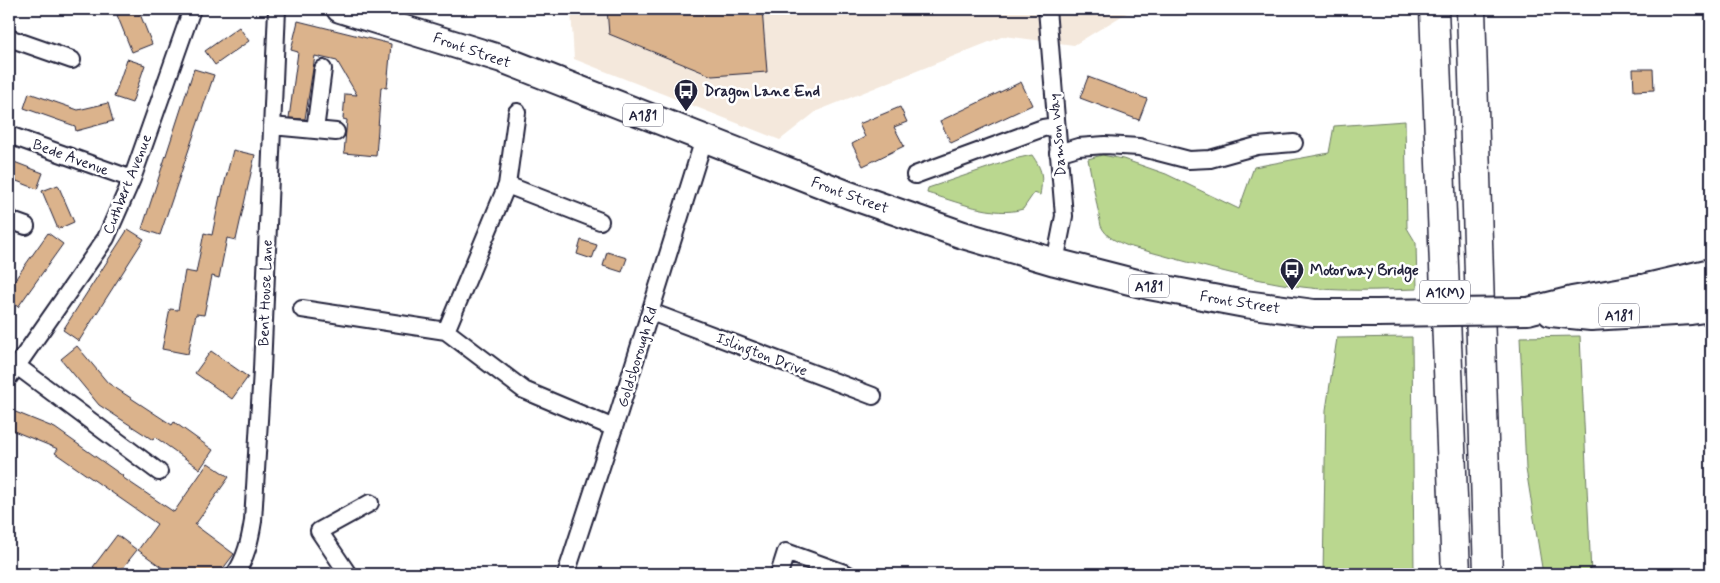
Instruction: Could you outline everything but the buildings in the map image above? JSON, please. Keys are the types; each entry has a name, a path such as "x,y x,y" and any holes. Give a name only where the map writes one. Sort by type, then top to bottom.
{"highway":[{"name":"A1(M)","path":"1434,9 1456,574"},
{"name":"A1(M)","path":"1471,9 1488,574"}],"main road":[{"name":"Front Street","path":"340,9 502,59 881,207 963,235 1055,262 1149,286 1245,304 1314,313 1528,311"},
{"path":"1640,288 1711,271"},
{"name":"A181","path":"1528,311 1572,300 1640,288 1696,294 1711,291"},
{"name":"A181","path":"1528,311 1591,317 1711,308"}],"street":[{"name":"Cuthbert Avenue","path":"159,472 12,370 106,238 132,179 192,9"},
{"name":"Bent House Lane","path":"235,574 241,565 249,544 253,521 262,370 277,9"},
{"name":"Damson Way","path":"1047,9 1064,216 1055,262"},
{"path":"9,38 72,60"},
{"path":"315,130 323,69"},
{"path":"446,331 507,185 517,112"},
{"path":"272,126 336,132"},
{"path":"915,176 1043,128 1056,126"},
{"name":"Bede Avenue","path":"9,135 132,179"},
{"name":"Goldsborough Rd","path":"566,574 614,428 704,138"},
{"path":"1058,153 1078,147 1105,145 1139,147 1189,160 1210,159 1257,146 1294,143"},
{"path":"507,185 600,221"},
{"path":"302,308 446,331 524,390 614,428"},
{"name":"Islington Drive","path":"650,312 873,396"},
{"path":"348,574 318,531 370,503"},
{"path":"779,574 786,552 847,574"}],"shaded area":[{"path":"571,9 1133,9 1074,45 1004,36 817,111 780,140 574,59"}],"green space":[{"path":"1405,121 1407,228 1416,243 1417,289 1331,290 1280,284 1128,246 1109,236 1101,226 1088,159 1102,155 1123,159 1166,174 1239,209 1254,167 1329,153 1334,126"},
{"path":"1032,155 1041,174 1040,195 1034,193 1023,209 1012,211 987,210 927,193 928,188 1014,159"},
{"path":"1580,336 1591,574 1543,574 1526,469 1520,337"},
{"path":"1412,337 1414,574 1323,574 1326,410 1337,338"}],"place":[{"name":"Dragon Lane End","path":"686,112"},
{"name":"Motorway Bridge","path":"1292,291"}]}
